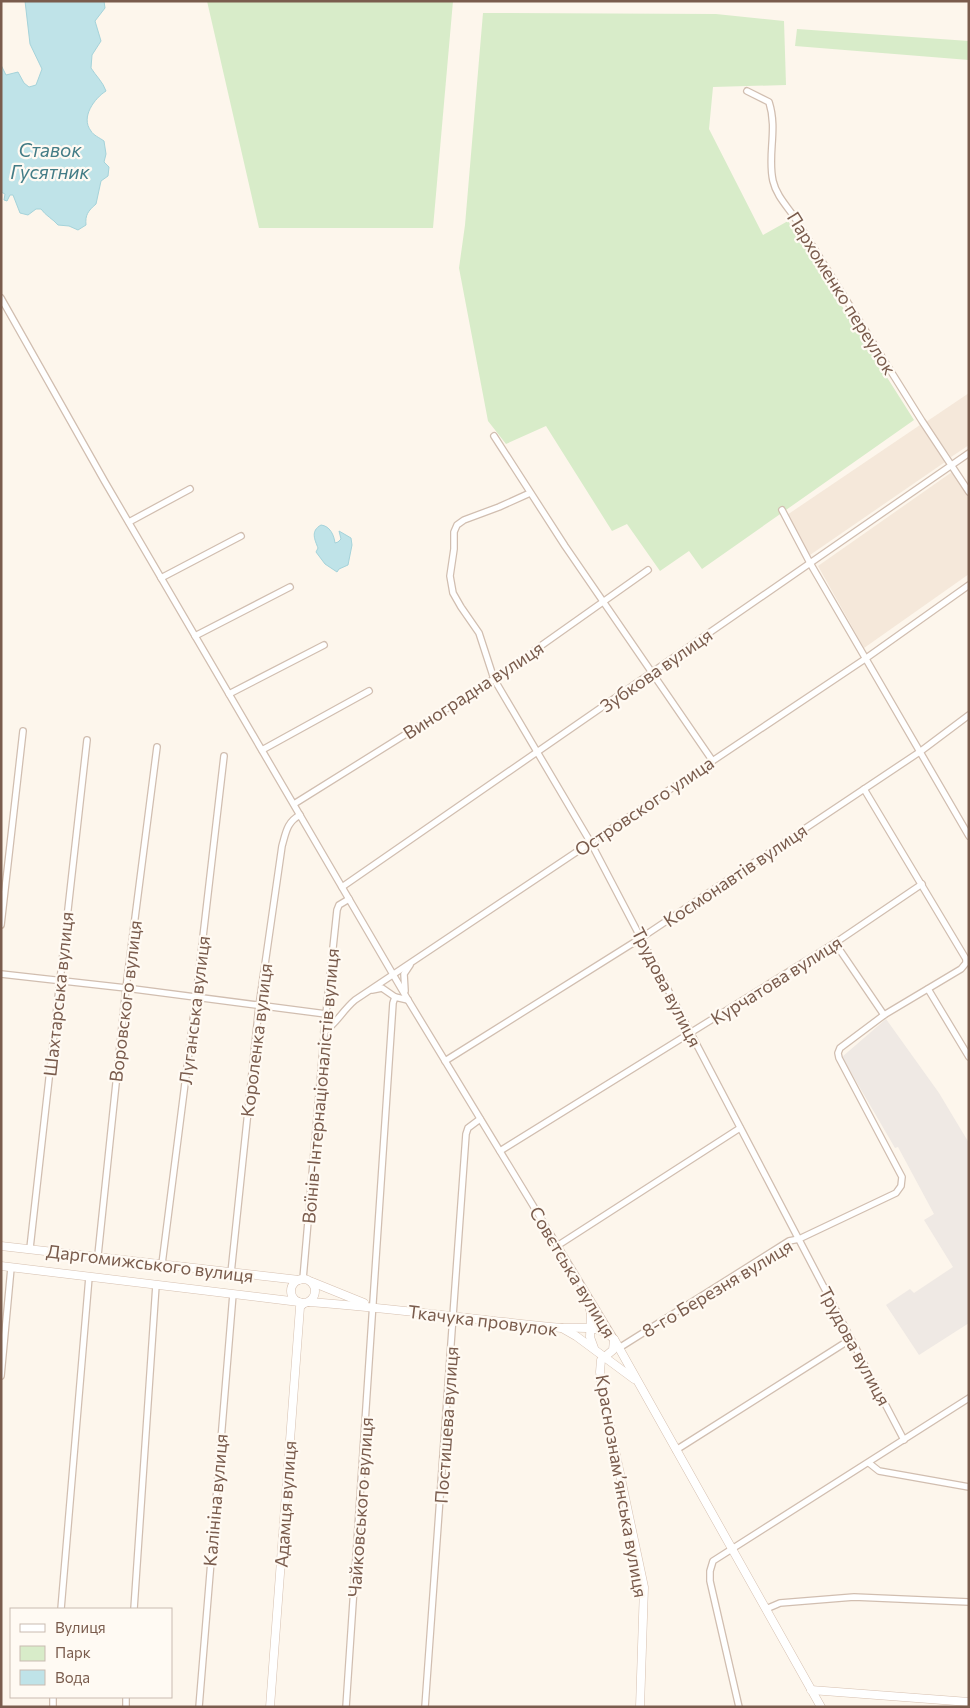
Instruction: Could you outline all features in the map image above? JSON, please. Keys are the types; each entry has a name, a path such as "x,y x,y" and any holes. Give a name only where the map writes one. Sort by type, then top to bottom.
{"street":[{"name":"Пархоменко переулок","path":"747,91 769,102 774,116 772,167 773,181 778,194 969,492"},
{"name":"Совєтська вулиця","path":"1,298 161,578 408,1000 614,1339 821,1707"},
{"path":"494,436 603,602 712,760"},
{"name":"Зубкова вулиця","path":"342,887 969,452"},
{"path":"129,522 190,489"},
{"name":"Трудова вулиця","path":"530,492 499,507 464,520 457,525 454,532 454,549 450,576 453,593 460,607 479,633 494,679 591,842 904,1440"},
{"path":"782,510 810,563 969,836"},
{"path":"161,578 241,536"},
{"name":"Виноградна вулиця","path":"294,804 494,679 648,570"},
{"name":"Островского улица","path":"324,1032 331,1028 344,1010 368,990 866,658 969,586"},
{"path":"195,636 290,587"},
{"path":"229,694 324,645"},
{"path":"262,750 369,691"},
{"name":"Космонавтів вулиця","path":"445,1061 641,938 921,751 969,715"},
{"path":"1,925 23,730"},
{"name":"Шахтарська вулиця","path":"30,1248 88,740"},
{"name":"Воровского вулиця","path":"98,1255 126,988 157,747"},
{"name":"Луганська вулиця","path":"162,1264 224,756"},
{"path":"835,943 884,1016 966,963 922,884 864,789"},
{"name":"Короленка вулиця","path":"230,1273 259,1006 282,846 287,827 293,819 300,815"},
{"name":"Курчатова вулиця","path":"500,1151 835,943 922,884"},
{"name":"Воїнів-Інтернаціоналістів вулиця","path":"304,1280 324,1032 337,910 340,905 349,899"},
{"path":"368,990 382,988 395,997 408,1000 404,974 416,958"},
{"path":"1,974 326,1014"},
{"path":"928,989 969,1057"},
{"name":"Чайковського вулиця","path":"346,1707 372,1306 393,1003 395,997"},
{"name":"8-го Березня вулиця","path":"619,1348 789,1241 799,1239 896,1193 901,1186 902,1177 838,1053 840,1048 884,1016"},
{"name":"Постишева вулиця","path":"425,1707 466,1134 472,1124 480,1119"},
{"path":"557,1246 740,1128"},
{"name":"Даргомижського вулиця","path":"1,1246 98,1255 230,1273 304,1280 372,1306"},
{"name":"Даргомижського вулиця","path":"1,1266 304,1302 372,1306"},
{"path":"1,1376 12,1268"},
{"path":"61,1608 89,1276"},
{"path":"304,1280 313,1284 315,1292 314,1296 304,1302 293,1298 291,1291 293,1284 304,1280"},
{"path":"134,1608 156,1285"},
{"name":"Калініна вулиця","path":"199,1707 233,1294"},
{"path":"587,1296 591,1314 591,1343 594,1350"},
{"name":"Адамця вулиця","path":"270,1707 300,1307 304,1302"},
{"name":"Ткачука провулок","path":"372,1306 562,1328 576,1336 637,1381"},
{"path":"562,1328 590,1328 604,1331 614,1339 615,1345 613,1350 604,1357"},
{"path":"676,1450 851,1339"},
{"name":"Краснознамʼянська вулиця","path":"604,1357 600,1364 602,1389 644,1587 640,1707"},
{"path":"738,1707 710,1576 713,1561 969,1398"},
{"path":"869,1463 879,1471 969,1487"},
{"path":"766,1608 780,1603 854,1597 969,1602"},
{"path":"811,1690 969,1702"}],"shaded area":[{"path":"969,393 969,445 951,457 926,422"},
{"path":"920,425 945,462 810,555 787,515"},
{"path":"952,472 969,497 969,574 864,648 818,566"},
{"path":"886,1019 939,1093 969,1143 969,1323 919,1355 886,1305 910,1289 914,1293 953,1267 924,1220 934,1214 898,1147 895,1148 842,1057"}],"green space":[{"path":"207,1 453,1 433,228 259,228"},
{"path":"483,13 716,14 784,21 786,85 713,87 709,129 763,235 788,221 914,420 702,569 689,551 660,571 627,524 612,531 546,426 506,444 488,421 459,268 465,225"},
{"path":"797,29 969,41 969,60 795,46"}],"water":[{"name":"Ставок Гусятник","path":"25,1 104,1 105,8 95,21 101,41 92,55 91,68 106,91 97,98 90,108 87,120 92,132 104,141 106,154 104,162 109,167 108,176 101,181 96,204 88,213 86,225 78,230 69,226 58,225 41,209 36,209 28,215 20,213 13,195 10,195 7,201 4,200 5,194 1,192 1,65 6,75 18,72 24,83 29,87 36,85 42,69 30,44"},
{"path":"321,525 331,531 335,543 341,539 339,531 351,538 352,545 348,565 337,572 325,564 316,552 318,548 314,533"}]}
